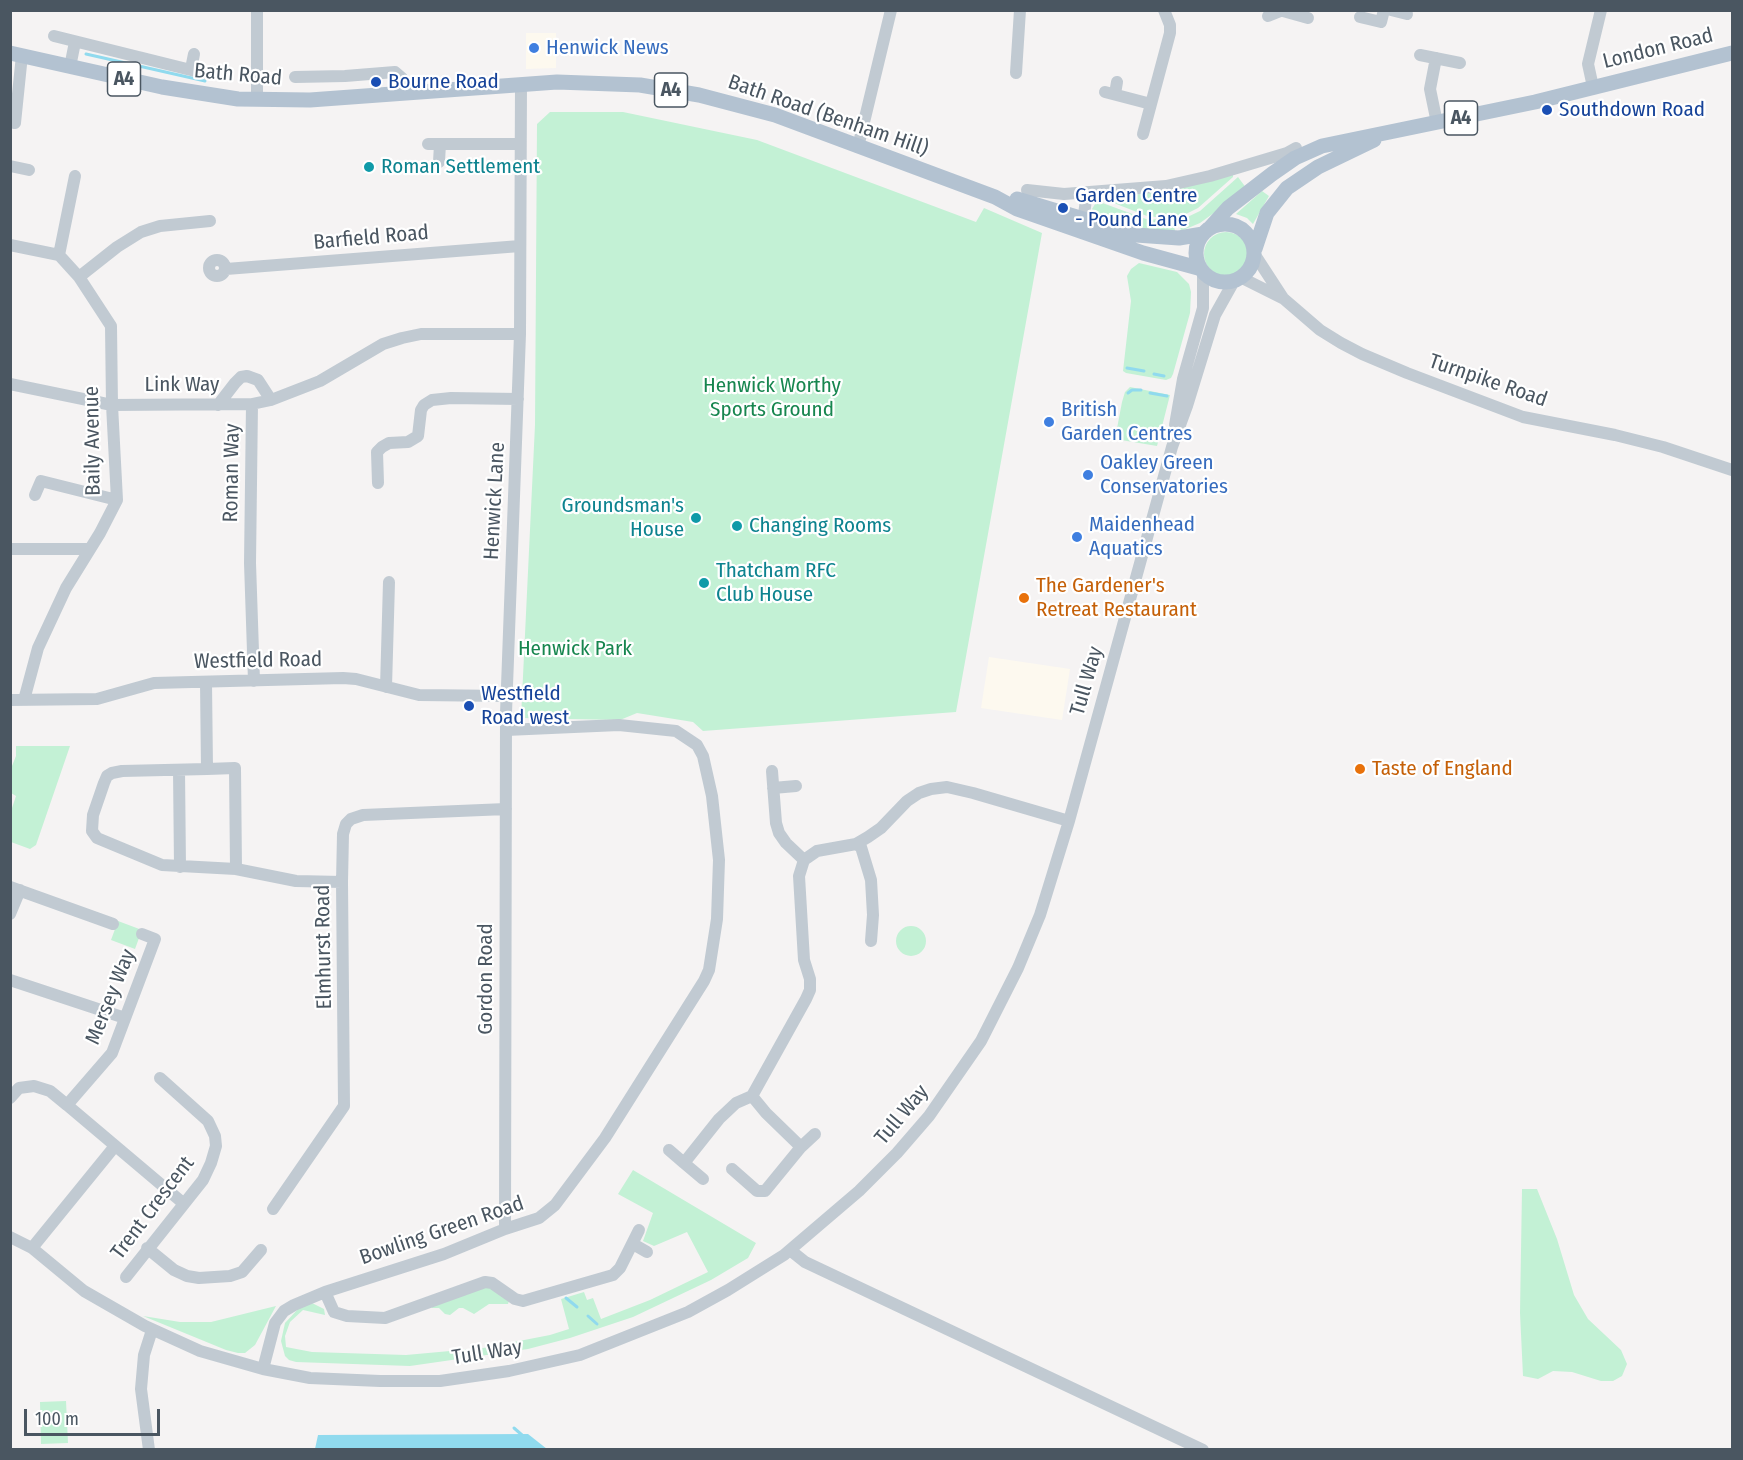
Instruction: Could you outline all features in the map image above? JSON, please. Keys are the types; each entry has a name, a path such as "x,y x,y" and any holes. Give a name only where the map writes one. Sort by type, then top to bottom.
{"main road":[{"name":"London Road","path":"1593,87 1732,53"},
{"name":"Bath Road","path":"16,54 203,95 257,100 310,100 557,81 610,82"},
{"name":"Bath Road (Benham Hill)","path":"610,82 670,89 775,115 995,196 1021,200 1143,253 1201,270"},
{"name":"A4","path":"1206,231 1228,208 1295,158 1330,144 1387,134 1593,87"},
{"name":"A4","path":"1201,270 1217,281 1238,279 1252,265 1267,213 1287,188 1318,167 1387,134"},
{"name":"A4","path":"1206,231 1222,224 1239,227 1247,232 1255,252"},
{"name":"Bath Road (Benham Hill)","path":"1082,226 1108,228 1152,238 1179,238 1206,231"},
{"path":"1201,270 1197,246 1206,231"}],"street":[{"path":"256,10 257,100"},
{"path":"858,147 891,10"},
{"path":"1016,73 1020,10"},
{"path":"1143,134 1170,33 1170,25 1164,10"},
{"path":"1360,17 1381,22 1384,10"},
{"path":"1391,10 1407,14"},
{"path":"1593,87 1588,64 1602,10"},
{"path":"1268,16 1283,11 1308,18"},
{"name":"Bath Road","path":"54,36 207,74"},
{"path":"70,67 75,42"},
{"path":"10,123 15,123 16,54"},
{"name":"Bath Road","path":"191,69 194,54"},
{"path":"1420,55 1460,63"},
{"path":"1436,58 1430,89 1437,123"},
{"name":"Bath Road","path":"295,77 395,72 402,78 403,93"},
{"name":"Henwick Lane","path":"506,730 520,334 521,84"},
{"path":"1112,89 1151,104"},
{"path":"439,162 434,144 520,144"},
{"path":"1027,190 1087,194 1166,186 1200,179 1287,153 1296,148"},
{"path":"1245,165 1248,179"},
{"path":"10,166 29,170"},
{"path":"10,245 59,255 75,176"},
{"path":"1082,226 1087,194"},
{"path":"79,278 129,238 141,232 160,226 210,221"},
{"name":"Barfield Road","path":"226,269 520,246"},
{"name":"Turnpike Road","path":"1255,252 1284,299"},
{"name":"Baily Avenue","path":"24,700 38,648 66,588 117,500 111,326 79,278 59,255"},
{"name":"Tull Way","path":"1172,447 1178,402 1203,308 1201,270"},
{"name":"Turnpike Road","path":"1238,279 1284,299 1320,330 1341,343 1438,385 1536,421 1624,438 1732,470"},
{"name":"Tull Way","path":"263,1369 310,1378 440,1381 519,1369 580,1355 688,1312 728,1290 790,1250 860,1191 897,1153 929,1116 966,1064 993,1019 1029,943 1069,821 1172,447 1212,323 1222,300 1238,279"},
{"name":"Roman Way","path":"254,681 250,563 252,405 320,381 383,344 402,338 421,334 520,334"},
{"path":"218,405 238,380 247,376 258,380 271,400"},
{"name":"Link Way","path":"10,384 112,405 252,405"},
{"path":"378,483 377,452 389,443 408,442 418,436 419,418 424,405 432,400 518,399"},
{"path":"35,495 41,481 117,500"},
{"path":"10,549 89,549"},
{"path":"386,687 389,582"},
{"name":"Westfield Road","path":"10,700 96,699 143,684 343,678 430,696 507,696"},
{"path":"206,682 207,769"},
{"name":"Bowling Green Road","path":"263,1369 272,1331 279,1317 294,1305 325,1292 444,1254 539,1218 558,1201 605,1138 709,970 717,919 719,860 712,796 703,756 693,741 676,731 619,725 506,730"},
{"name":"Gordon Road","path":"505,1229 506,730"},
{"path":"236,869 235,768 122,771 112,772 107,776 91,826 97,838 155,863 180,867 236,869 297,880 342,882"},
{"path":"180,770 180,867"},
{"path":"771,771 779,833 804,860"},
{"path":"773,788 796,786"},
{"path":"684,1163 719,1119 736,1103 752,1096 810,990 809,973 804,960 799,876 804,860 817,851 856,844 881,828 907,801 931,789 947,788 964,791 1069,821"},
{"name":"Elmhurst Road","path":"280,1205 344,1106 342,882 343,834 348,821 363,815 506,809"},
{"path":"856,844 861,847 871,880 872,941"},
{"path":"10,914 15,889 113,924"},
{"name":"Mersey Way","path":"68,1105 112,1053 155,939 142,934"},
{"path":"10,980 125,1018"},
{"name":"Trent Crescent","path":"126,1277 207,1174 214,1156 215,1136 208,1121 160,1078"},
{"path":"10,1098 19,1088 34,1086 50,1091 183,1203"},
{"path":"752,1096 801,1148"},
{"path":"732,1169 757,1191 765,1191 815,1134"},
{"path":"32,1248 115,1146"},
{"path":"669,1149 703,1179"},
{"path":"325,1292 334,1312 357,1317 385,1318 485,1282 492,1283 515,1299 523,1301 613,1275 620,1268 639,1230"},
{"path":"10,1237 32,1248 84,1291 152,1330 200,1351 263,1369"},
{"path":"633,1244 647,1252"},
{"path":"147,1248 174,1270 193,1278 236,1275 247,1268 257,1255 264,1268"},
{"path":"790,1250 805,1262 1203,1449"},
{"path":"149,1449 141,1389 144,1355 152,1330"}],"shaded area":[{"path":"526,33 556,33 556,68 526,69"},
{"path":"989,657 1070,669 1062,720 981,708"}],"green space":[{"name":"Henwick Worthy Sports Ground","path":"550,112 623,112 757,140 976,222 984,208 1042,233 956,712 703,731 693,722 637,713 620,720 521,718 535,425 537,124"},
{"path":"1233,174 1233,177 1198,208 1180,217 1147,216 1101,198 1150,193"},
{"path":"1238,177 1247,189 1200,223 1181,231 1179,221 1200,211"},
{"path":"1262,191 1269,196 1253,224 1247,218 1236,214"},
{"path":"1097,201 1146,219 1174,220 1175,232 1153,232 1096,217 1092,209"},
{"path":"1226,232 1235,233 1242,238 1247,245 1247,263 1242,270 1235,275 1226,276 1217,275 1210,270 1205,263 1204,254 1205,245 1210,238 1217,233"},
{"path":"1139,263 1177,272 1189,284 1191,292 1190,313 1173,374 1166,380 1123,371 1131,301 1127,276 1131,269"},
{"path":"1130,387 1170,395 1157,446 1115,439 1122,402 1125,392"},
{"path":"16,746 70,746 36,845 30,849 11,842 11,811 16,796 11,793 10,771 16,756"},
{"path":"118,921 142,930 135,949 111,940"},
{"path":"911,926 922,930 926,941 922,952 911,956 900,952 896,941 900,930"},
{"path":"633,1170 756,1243 748,1258 711,1280 633,1317 528,1349 410,1366 296,1362 285,1356 281,1341 285,1323 298,1309 312,1303 324,1309 325,1315 303,1310 290,1322 285,1336 286,1347 312,1352 406,1355 483,1348 550,1335 569,1329 561,1299 584,1292 587,1300 593,1298 601,1319 650,1300 708,1272 687,1232 654,1246 643,1241 653,1213 618,1194"},
{"path":"1522,1189 1537,1189 1557,1239 1574,1295 1588,1319 1621,1350 1627,1364 1622,1376 1613,1381 1601,1381 1572,1372 1553,1371 1538,1379 1523,1376 1520,1313"},
{"path":"487,1286 509,1301 508,1304 489,1304 474,1314 459,1308 450,1315 430,1305"},
{"path":"276,1306 255,1345 245,1353 226,1350 143,1316 180,1322 211,1322"},
{"path":"66,1401 68,1443 41,1444 40,1402"}],"water":[{"path":"528,1434 547,1449 315,1449 318,1435"}],"waterway":[{"path":"86,54 205,81"},
{"path":"1127,368 1144,371"},
{"path":"1154,374 1164,376"},
{"path":"1128,393 1132,390 1141,390"},
{"path":"1150,393 1167,396"},
{"path":"566,1298 577,1307"},
{"path":"588,1316 597,1324"},
{"path":"514,1428 522,1435"}],"place":[{"name":"Henwick News","path":"534,48"},
{"name":"Bourne Road","path":"376,82"},
{"name":"Southdown Road","path":"1547,110"},
{"name":"Roman Settlement","path":"369,167"},
{"name":"Garden Centre - Pound Lane","path":"1063,208"},
{"name":"British Garden Centres","path":"1049,422"},
{"name":"Oakley Green Conservatories","path":"1088,475"},
{"name":"Groundsman's House","path":"696,518"},
{"name":"Changing Rooms","path":"737,526"},
{"name":"Maidenhead Aquatics","path":"1077,537"},
{"name":"Thatcham RFC Club House","path":"704,583"},
{"name":"The Gardener's Retreat Restaurant","path":"1024,598"},
{"name":"Westfield Road west","path":"469,706"},
{"name":"Taste of England","path":"1360,769"}],"park label":[{"name":"Henwick Park","path":"575,649"}]}
